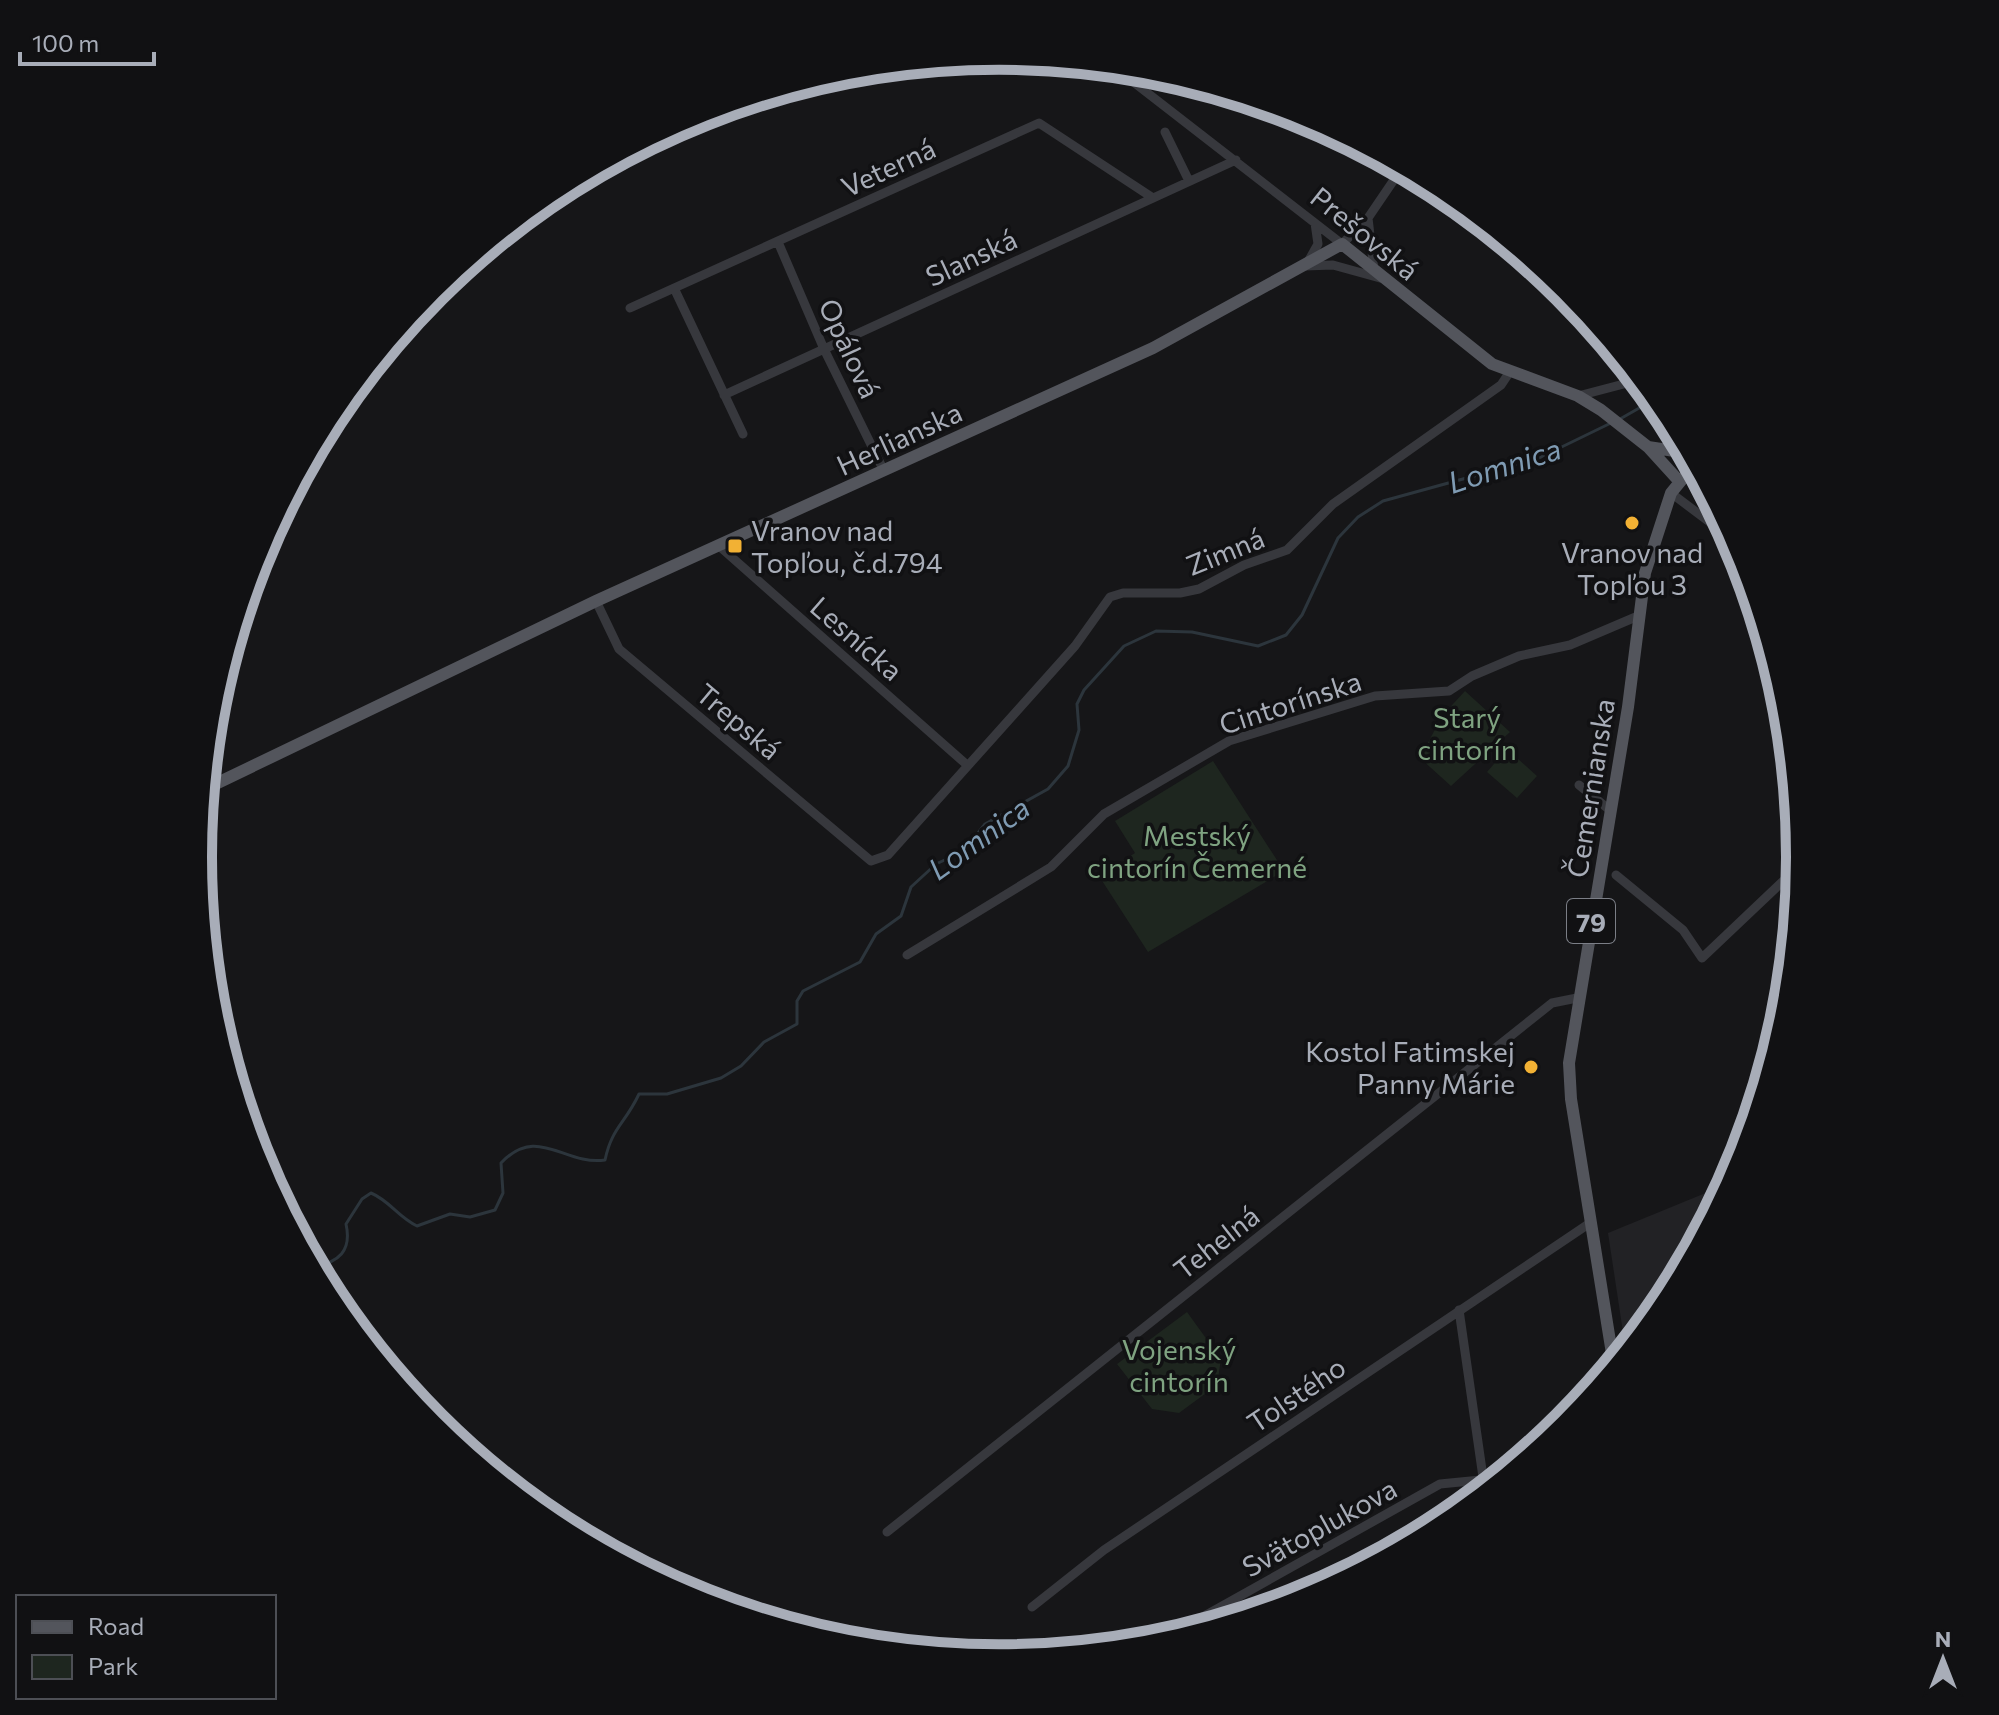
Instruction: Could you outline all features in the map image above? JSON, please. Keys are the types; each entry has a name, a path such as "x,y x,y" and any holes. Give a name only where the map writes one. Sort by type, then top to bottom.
{"main road":[{"name":"Herlianska","path":"216,784 501,645 1153,348 1342,244"},
{"name":"Prešovská","path":"1342,244 1478,355 1509,373 1578,396 1601,410 1648,447 1679,481"},
{"path":"1648,447 1673,451"},
{"name":"Čemernianska","path":"1612,1352 1569,1083 1577,998 1628,707 1645,573 1671,493 1686,473"}],"street":[{"name":"Prešovská","path":"1134,82 1342,244"},
{"name":"Veterná","path":"630,308 1039,123 1153,198"},
{"path":"1165,132 1189,181"},
{"name":"Slanská","path":"724,395 1236,160"},
{"name":"Herlianska","path":"1342,244 1368,218 1396,178"},
{"path":"1303,264 1333,265 1379,276 1368,218"},
{"path":"1303,264 1318,244 1315,223"},
{"name":"Opálová","path":"778,242 824,349 884,471"},
{"path":"674,288 743,434"},
{"name":"Zimná","path":"871,861 888,855 966,764 1075,646 1110,597 1199,589 1244,565 1287,550 1333,504 1501,385 1509,373"},
{"path":"1578,396 1628,383"},
{"path":"1671,493 1713,525"},
{"name":"Lesnícka","path":"719,546 966,764"},
{"name":"Trepská","path":"596,601 619,649 871,861"},
{"name":"Cintorínska","path":"907,955 1051,867 1104,814 1229,741 1375,696 1449,691 1472,676 1519,656 1570,645 1638,616"},
{"path":"1579,785 1611,811"},
{"path":"1616,875 1683,930 1702,958 1786,878"},
{"name":"Tehelná","path":"887,1532 1552,1003 1577,998"},
{"name":"Tolstého","path":"1032,1607 1104,1550 1590,1223"},
{"path":"1459,1310 1483,1479"},
{"name":"Svätoplukova","path":"1199,1619 1440,1484 1483,1479"}],"shaded area":[{"path":"1713,1190 1681,1251 1624,1337 1608,1233"}],"green space":[{"name":"Starý cintorín","path":"1465,691 1510,732 1451,786 1420,758 1442,716"},
{"path":"1507,749 1537,776 1517,798 1487,772"},
{"name":"Mestský cintorín Čemerné","path":"1213,761 1284,871 1148,952 1099,876 1135,853 1115,821"},
{"name":"Vojenský cintorín","path":"1187,1312 1221,1359 1217,1385 1179,1413 1152,1409 1117,1364"}],"waterway":[{"name":"Lomnica","path":"1620,419 1644,405"},
{"name":"Lomnica","path":"326,1263 342,1254 347,1241 346,1224 362,1199 371,1193 417,1226 450,1214 470,1217 495,1210 503,1193 501,1163 514,1152 539,1146 577,1158 605,1160 611,1140 639,1094 667,1094 721,1078 741,1066 764,1042 797,1024 797,1001 803,991 860,962 876,934 901,916 911,887 936,864 964,851 985,824 1048,789 1068,766 1079,730 1077,704 1084,690 1124,646 1156,631 1192,632 1258,646 1286,635 1302,615 1338,538 1358,517 1383,501 1539,458 1613,422"}],"place":[{"name":"Vranov nad Topľou 3","path":"1632,523"},
{"name":"Vranov nad Topľou, č.d.794","path":"735,546"},
{"name":"Kostol Fatimskej Panny Márie","path":"1531,1067"}]}
